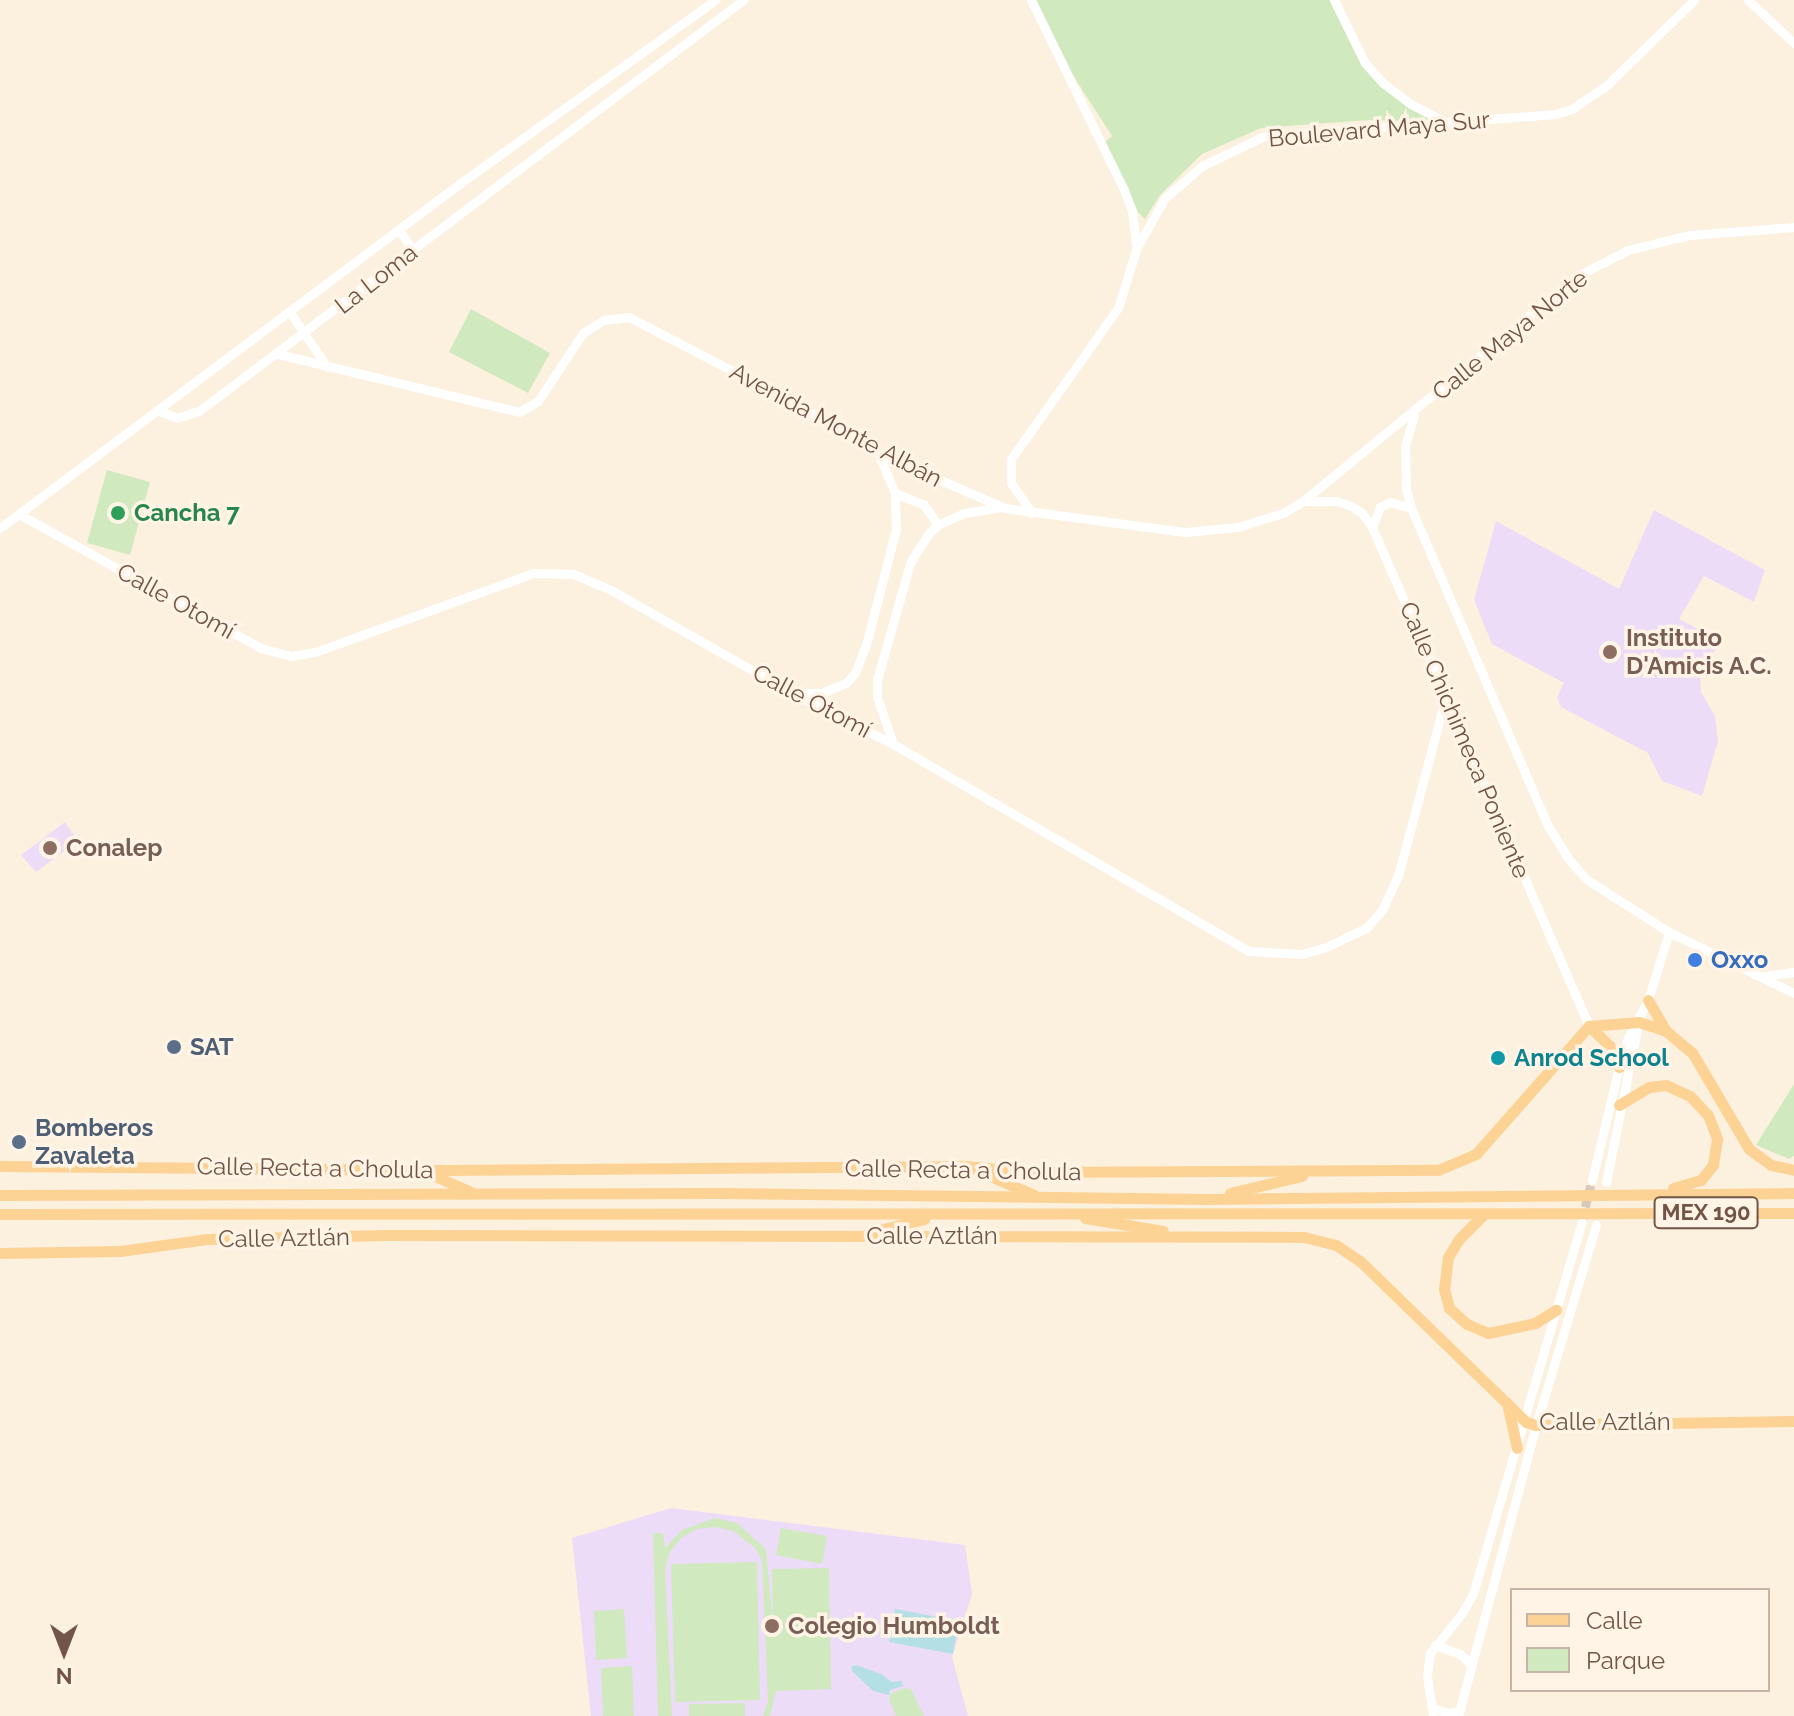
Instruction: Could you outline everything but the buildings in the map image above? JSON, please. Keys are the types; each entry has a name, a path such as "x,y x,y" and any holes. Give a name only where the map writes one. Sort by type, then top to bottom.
{"main road":[{"path":"1648,1000 1666,1031 1693,1054 1749,1149 1771,1165 1794,1170"},
{"path":"1589,1026 1639,1022 1666,1031"},
{"path":"1589,1026 1610,1046 1619,1067"},
{"name":"Calle Recta a Cholula","path":"0,1166 421,1170 966,1166 1029,1172 1438,1170 1460,1163 1490,1141 1589,1026"},
{"path":"1619,1105 1649,1087 1666,1085 1690,1096 1714,1127 1716,1154 1708,1174 1694,1184 1645,1193"},
{"path":"966,1166 1038,1197"},
{"path":"421,1170 475,1194"},
{"path":"1206,1199 1322,1172"},
{"name":"Calle Recta a Cholula","path":"0,1195 475,1194 1206,1199 1794,1193"},
{"path":"1049,1212 1194,1236"},
{"name":"Calle Recta a Cholula","path":"0,1214 1794,1213"},
{"path":"854,1236 942,1214"},
{"path":"1484,1214 1459,1239 1448,1257 1444,1289 1449,1308 1467,1324 1488,1333 1535,1323 1556,1310"},
{"path":"674,1215 711,1236"},
{"name":"Calle Aztlán","path":"0,1253 139,1250 208,1239 1304,1237 1336,1245 1360,1261 1531,1424 1794,1421"},
{"path":"1507,1403 1517,1448"}],"street":[{"path":"0,528 399,229 715,0"},
{"name":"La Loma","path":"159,411 177,418 199,411 743,0"},
{"path":"1031,0 1124,190 1132,211 1137,247"},
{"path":"1334,0 1365,63 1383,83 1411,104 1445,122"},
{"name":"Boulevard Maya Sur","path":"1032,513 1011,483 1011,459 1118,308 1137,247 1165,198 1202,166 1260,138 1555,114 1572,109 1607,85 1694,0"},
{"path":"1748,0 1794,43"},
{"name":"Calle Maya Norte","path":"1415,412 1517,322 1577,276 1628,250 1690,235 1794,227"},
{"path":"399,229 412,250"},
{"path":"289,311 327,367"},
{"name":"Avenida Monte Albán","path":"278,354 519,412 538,401 583,333 604,320 629,317 785,398 878,453 1005,508 1186,532 1238,527 1262,521 1303,501 1415,412"},
{"name":"Calle Chichimeca Poniente","path":"1415,412 1405,447 1406,489 1411,508 1548,826 1567,857 1586,879 1669,932 1794,993"},
{"path":"792,693 822,693 846,683 855,673 896,529 895,493 878,453"},
{"path":"895,493 924,505 938,525"},
{"name":"Calle Chichimeca Poniente","path":"1303,501 1337,501 1351,506 1362,513 1372,527 1589,1026"},
{"path":"1372,527 1380,507 1390,502 1411,508"},
{"path":"893,744 877,697 880,666 910,563 919,546 938,525 964,513 1005,508"},
{"name":"Calle Otomí","path":"19,514 261,648 291,656 318,651 507,581 552,572 573,574 602,586 792,693 893,744 1249,951 1302,954 1357,933 1382,910 1398,876 1446,695"},
{"path":"1606,1182 1619,1105 1639,1022 1669,932"},
{"path":"1764,976 1794,972"},
{"path":"1592,1180 1619,1067 1628,1038 1639,1022"},
{"path":"1582,1222 1556,1310 1531,1424 1459,1713 1432,1712 1427,1665 1435,1645 1462,1613 1473,1594 1517,1448 1531,1424 1596,1225"},
{"path":"1435,1645 1460,1654 1472,1665"}],"shaded area":[{"name":"Instituto D'Amicis A.C.","path":"1654,510 1765,570 1754,602 1704,576 1679,619 1720,641 1700,677 1701,692 1715,716 1718,741 1702,796 1662,781 1648,753 1561,707 1557,697 1564,683 1492,644 1474,600 1496,521 1619,589"},
{"name":"Conalep","path":"65,822 78,841 36,872 21,855"},
{"name":"Colegio Humboldt","path":"671,1508 965,1545 972,1594 952,1657 968,1716 591,1716 572,1538"}],"green space":[{"path":"1031,0 1334,0 1352,38 1383,83 1445,122 1369,120 1261,128 1202,154 1160,195 1145,219 1134,208 1104,143 1112,136 1049,38"},
{"path":"471,309 550,353 528,393 449,352"},
{"name":"Cancha 7","path":"107,470 150,482 130,555 87,543"},
{"path":"1794,1084 1794,1156 1789,1159 1756,1145"},
{"path":"715,1518 737,1523 766,1549 773,1625 772,1569 829,1568 831,1689 776,1691 770,1716 763,1716 768,1701 762,1560 755,1548 733,1531 715,1527 697,1529 681,1538 670,1552 665,1569 672,1716 658,1716 653,1533 663,1533 665,1548 682,1530"},
{"path":"781,1528 827,1536 822,1564 776,1555"},
{"path":"757,1562 760,1700 675,1702 671,1564"},
{"path":"624,1609 627,1658 596,1660 594,1611"},
{"path":"632,1666 634,1716 603,1716 601,1668"},
{"path":"911,1689 924,1716 896,1716 889,1699 891,1693"},
{"path":"745,1703 745,1716 689,1716 689,1704"}],"water":[{"path":"895,1609 959,1621 953,1654 889,1642"},
{"path":"856,1665 881,1674 892,1682 902,1681 903,1686 890,1690 889,1695 873,1691 852,1671 851,1667"}],"tunnel":[{"path":"1582,1220 1592,1180"}],"place":[{"name":"Cancha 7","path":"118,513"},
{"name":"Instituto D'Amicis A.C.","path":"1610,652"},
{"name":"Conalep","path":"50,848"},
{"name":"Oxxo","path":"1695,960"},
{"name":"SAT","path":"174,1047"},
{"name":"Anrod School","path":"1498,1058"},
{"name":"Bomberos Zavaleta","path":"19,1142"},
{"name":"Colegio Humboldt","path":"772,1626"}]}
